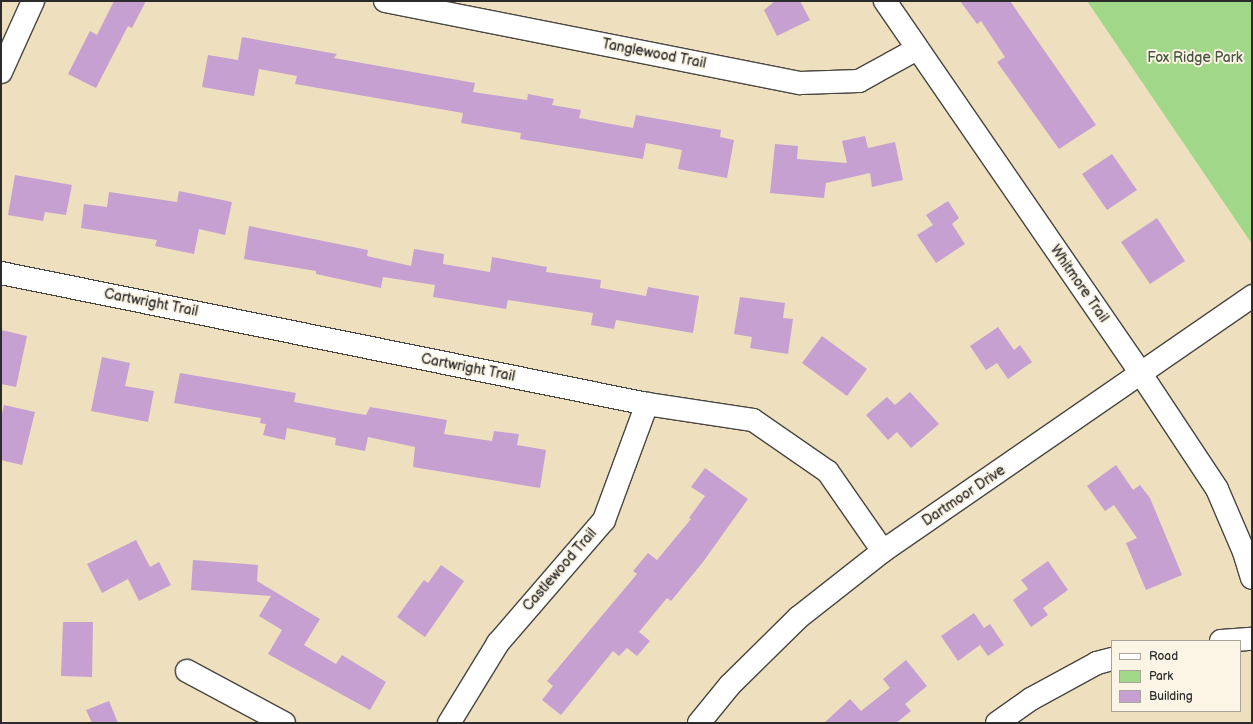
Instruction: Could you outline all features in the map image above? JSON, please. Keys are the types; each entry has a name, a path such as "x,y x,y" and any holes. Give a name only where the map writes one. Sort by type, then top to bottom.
{"street":[{"path":"1,72 33,1"},
{"name":"Tanglewood Trail","path":"385,1 800,83 859,81 917,49"},
{"name":"Whitmore Trail","path":"885,1 1141,374 1217,489 1244,552 1252,578"},
{"name":"Cartwright Trail","path":"1,273 647,404 754,420 828,472 883,551"},
{"name":"Dartmoor Drive","path":"699,723 730,685 799,617 883,551 1252,296"},
{"name":"Castlewood Trail","path":"449,723 498,643 604,520 647,404"},
{"path":"1231,640 1252,638"},
{"path":"997,723 1038,695 1098,663 1111,659"},
{"path":"187,671 284,723"}],"green space":[{"name":"Fox Ridge Park","path":"1087,1 1252,1 1252,244"}],"building":[{"path":"114,1 146,1 132,28 128,26 96,88 68,74 90,31 97,35"},
{"path":"775,1 800,1 810,20 777,36 764,10"},
{"path":"960,1 1010,1 1096,125 1059,149 997,62 1005,57 981,21 977,24"},
{"path":"242,37 337,54 334,58 475,83 473,92 527,100 528,94 554,99 552,105 581,110 579,118 633,128 636,115 721,130 720,137 734,140 727,178 678,169 682,150 646,143 643,159 520,139 521,133 461,123 463,113 295,84 297,76 259,69 254,96 202,87 208,55 238,60"},
{"path":"865,136 868,148 895,142 903,180 872,187 870,173 826,183 824,198 770,193 775,144 798,146 797,159 847,163 842,141"},
{"path":"1112,154 1137,190 1107,210 1082,174"},
{"path":"15,175 72,185 66,215 45,212 43,221 8,215"},
{"path":"179,191 232,202 225,235 199,229 194,254 155,246 157,240 81,228 84,204 107,207 109,192 177,202"},
{"path":"948,201 959,218 952,224 965,244 936,263 917,235 933,225 926,215"},
{"path":"1157,218 1185,261 1150,284 1121,242"},
{"path":"249,226 368,250 367,256 411,266 414,249 444,254 443,264 490,272 492,257 547,267 546,272 601,280 600,288 646,296 648,287 699,296 693,333 616,320 614,329 591,325 593,313 508,300 506,309 433,297 435,285 383,277 381,288 316,274 316,271 244,259"},
{"path":"740,297 785,303 783,318 793,319 788,354 750,348 752,337 734,334"},
{"path":"998,327 1014,350 1020,345 1032,362 1008,379 997,363 986,370 970,346"},
{"path":"1,330 27,336 16,387 1,384"},
{"path":"822,336 867,369 847,396 802,363"},
{"path":"102,357 130,363 125,386 154,391 148,422 91,411"},
{"path":"180,373 296,393 294,402 342,411 366,415 370,407 447,420 444,434 492,441 494,431 519,434 517,445 546,450 540,488 413,467 415,447 368,437 365,451 335,445 336,438 287,428 285,440 263,435 266,424 260,423 261,418 174,403"},
{"path":"910,392 939,424 911,448 897,432 888,440 866,415 887,397 895,405"},
{"path":"4,405 35,412 22,465 1,460 1,418"},
{"path":"1116,465 1133,490 1140,485 1150,498 1182,575 1146,590 1126,543 1137,538 1114,505 1105,511 1087,486"},
{"path":"705,468 748,499 703,562 671,601 667,598 639,632 650,641 637,656 627,648 619,656 613,651 561,715 542,700 553,686 547,681 637,574 633,571 648,553 657,560 691,519 689,518 705,496 691,487"},
{"path":"136,540 150,567 159,562 171,585 139,601 128,579 102,593 87,564"},
{"path":"193,560 258,565 257,581 320,619 304,645 336,664 342,655 386,682 370,710 268,654 282,630 259,616 271,596 191,590"},
{"path":"1048,561 1068,590 1043,608 1048,615 1031,627 1013,600 1028,589 1021,580"},
{"path":"441,565 464,581 425,637 397,617 424,580 428,583"},
{"path":"974,613 984,628 990,624 1004,645 988,656 980,645 958,661 941,636"},
{"path":"63,622 93,622 92,677 61,676"},
{"path":"906,660 927,686 905,704 911,711 896,723 824,723 850,699 861,711 890,688 883,679"},
{"path":"109,701 118,723 92,723 86,710"}]}
